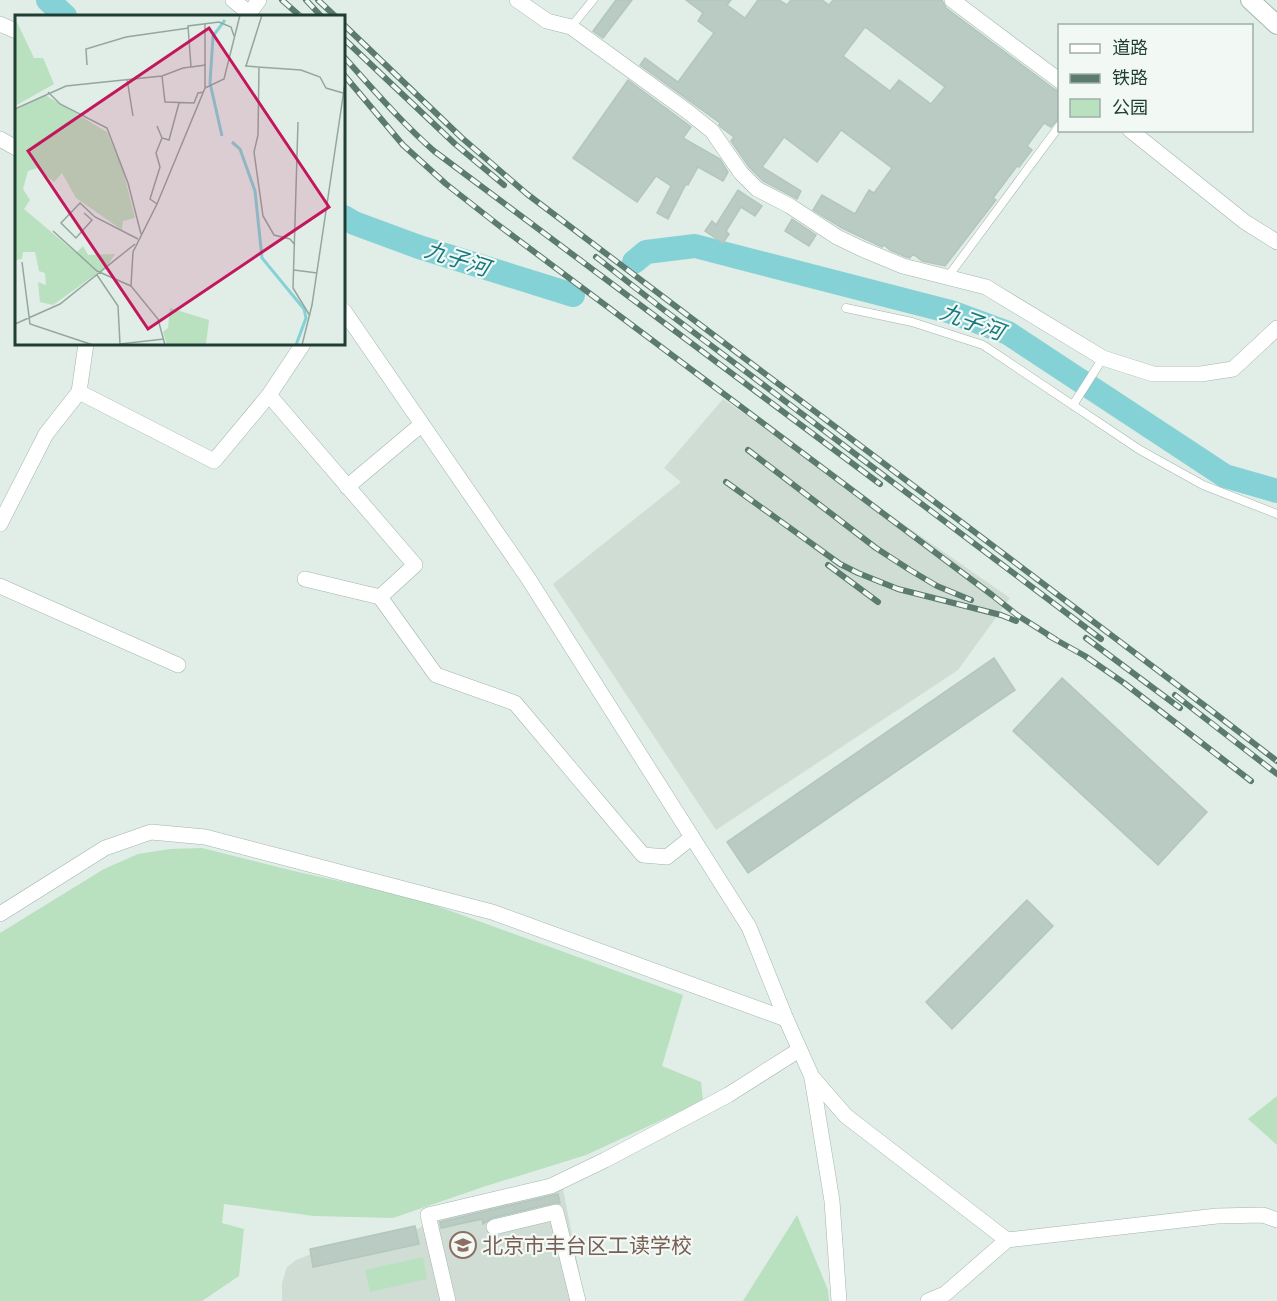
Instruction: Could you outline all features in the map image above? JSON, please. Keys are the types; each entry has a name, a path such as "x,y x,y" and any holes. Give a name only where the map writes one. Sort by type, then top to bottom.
{"street":[{"path":"233,0 247,15"},
{"path":"249,15 259,0"},
{"path":"517,0 547,21 571,27 687,111 712,131 741,173 758,189 790,206 837,237 903,267 986,287 1103,358 1153,374 1201,374 1233,369 1277,327"},
{"path":"952,0 1058,80"},
{"path":"1250,0 1277,25"},
{"path":"0,24 15,31"},
{"path":"1132,132 1245,222 1277,242"},
{"path":"0,139 15,147"},
{"path":"345,312 528,578 749,927 812,1077 832,1202 839,1301"},
{"path":"0,524 46,434 79,392 86,345"},
{"path":"79,392 214,461 268,394 302,345"},
{"path":"268,394 415,565 380,597"},
{"path":"347,487 422,424"},
{"path":"305,579 380,597 436,675 515,703 643,855 667,857 692,837"},
{"path":"0,586 178,665"},
{"path":"0,914 105,848 151,832 205,837 492,912 786,1019"},
{"path":"448,1301 428,1215 550,1186 605,1160 728,1095 800,1050"},
{"path":"812,1077 846,1116 1007,1240"},
{"path":"494,1227 556,1212 578,1301"},
{"path":"928,1301 945,1294 1007,1240 1217,1216 1263,1215 1277,1221"}],"lane":[{"path":"571,27 593,0"},
{"path":"947,278 1058,126"},
{"path":"846,308 912,322 983,345 1140,450 1203,485 1277,514"},
{"path":"1073,405 1103,358"}],"shaded area":[{"path":"723,399 1010,598 958,670 716,830 553,584 681,482 664,468"},
{"name":"北京市丰台区工读学校","path":"563,1189 585,1301 282,1301 282,1283 287,1267 296,1260 314,1253 391,1237 420,1228 435,1216 521,1196"}],"green space":[{"path":"202,848 412,897 683,995 662,1066 701,1082 703,1101 586,1155 393,1218 314,1216 224,1204 222,1223 244,1229 239,1276 202,1301 0,1301 0,933 104,869 138,854 170,849"},
{"path":"1277,1096 1277,1145 1248,1119"},
{"path":"797,1215 828,1290 829,1301 743,1301"},
{"path":"423,1257 427,1279 370,1292 365,1270"}],"building":[{"path":"616,0 632,0 603,38 593,31"},
{"path":"686,0 731,0 727,5 745,18 758,0 779,0 787,5 791,0 822,0 829,5 833,0 942,0 946,8 1058,91 1058,119 1051,127 1044,123 1027,146 1032,150 993,198 996,200 945,266 922,261 913,254 910,258 906,257 884,245 882,247 842,228 813,210 822,195 855,214 869,190 874,193 892,168 841,130 817,162 784,137 762,167 801,191 797,199 763,181 749,167 731,141 734,137 719,125 720,123 640,65 645,58 678,82 714,33 698,21 703,13","holes":["865,27 945,87 931,104 899,80 890,91 843,56"]},
{"path":"628,80 691,127 683,138 720,159 728,172 723,181 698,167 688,185 686,184 668,219 657,213 671,186 656,176 637,202 573,158"},
{"path":"738,190 762,206 755,216 741,207 726,231 729,234 723,243 705,231 712,221 716,225"},
{"path":"792,219 816,235 809,246 785,231"},
{"path":"994,658 1015,690 748,873 727,842"},
{"path":"1062,678 1207,812 1158,865 1013,731"},
{"path":"1027,900 1053,926 952,1029 926,1002"},
{"path":"558,1194 560,1203 492,1218 483,1224 482,1219 441,1228 440,1222"},
{"path":"415,1226 419,1244 313,1267 310,1249"}],"waterway":[{"name":"九子河","path":"48,0 64,15"},
{"name":"九子河","path":"345,218 419,247 573,295"},
{"name":"九子河","path":"634,262 646,252 695,246 951,312 1008,333 1225,476 1277,491"}],"railway":[{"path":"282,0 299,15"},
{"path":"306,0 320,15"},
{"path":"318,0 334,15"},
{"path":"345,26 462,138 527,194 1277,761"},
{"path":"345,40 455,144 504,185"},
{"path":"345,58 434,151 880,484"},
{"path":"345,76 403,145 446,184 1017,615 1055,639"},
{"path":"596,257 1101,639"},
{"path":"748,450 876,548 937,586 971,600"},
{"path":"726,482 840,564 858,573 898,589 1001,615 1016,621"},
{"path":"828,565 878,602"},
{"path":"1049,636 1085,656 1124,683 1251,781"},
{"path":"1086,638 1180,708"},
{"path":"1175,695 1277,774"}],"place":[{"name":"北京市丰台区工读学校","path":"463,1245"}]}
